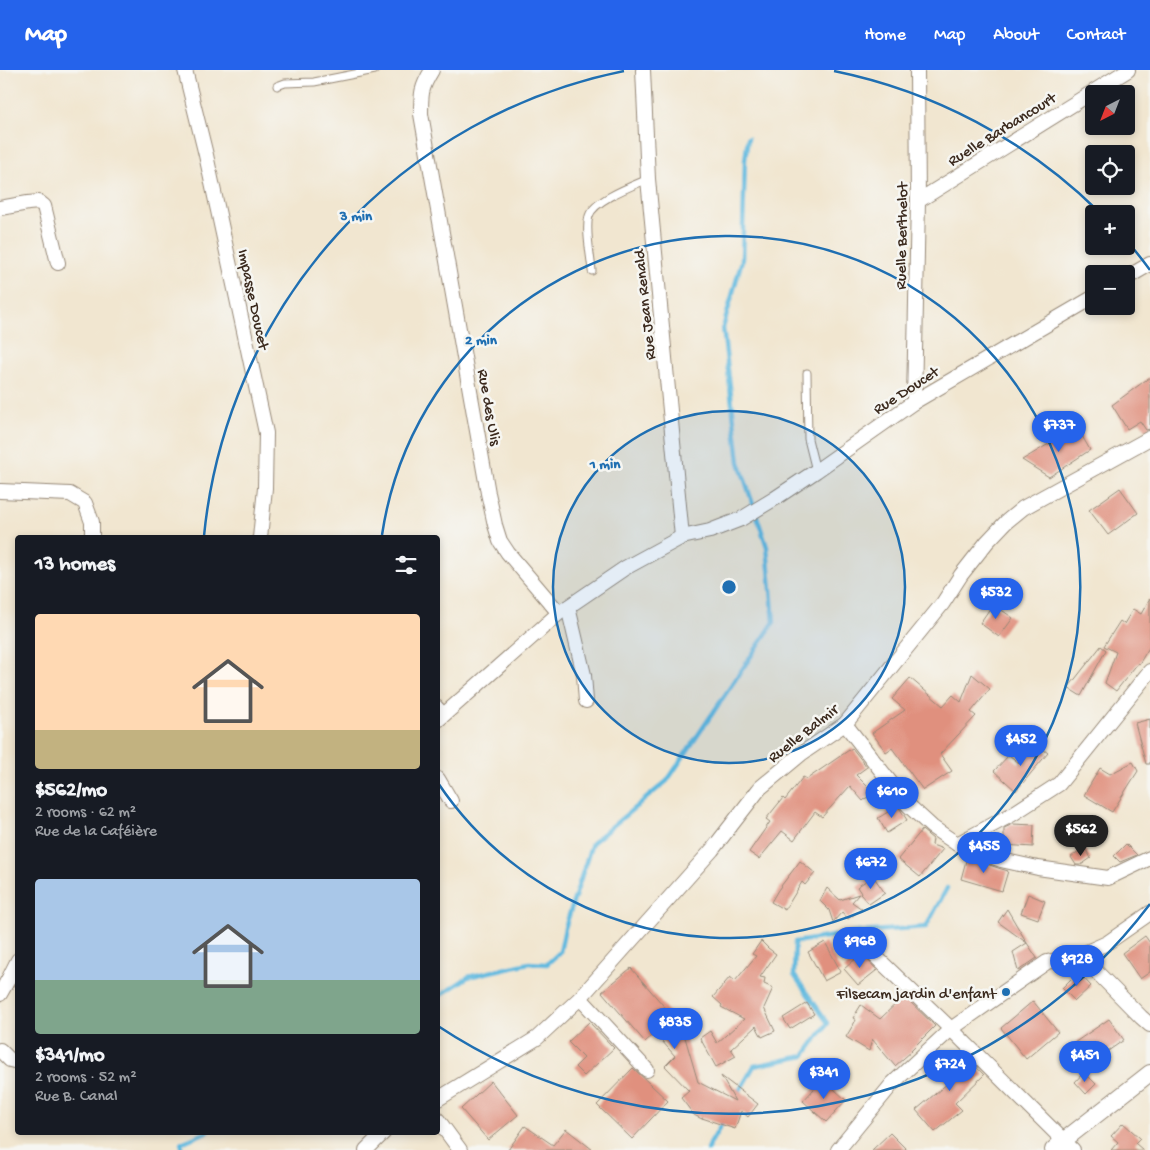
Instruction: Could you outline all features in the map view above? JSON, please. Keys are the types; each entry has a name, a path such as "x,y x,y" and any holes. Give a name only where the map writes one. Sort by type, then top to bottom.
{"street":[{"name":"Impasse Doucet","path":"185,70 206,155 266,433 260,535"},
{"name":"Rue des Ulis","path":"432,70 424,83 421,96 421,114 495,525 500,541 508,553 564,610"},
{"name":"Rue Jean Renald","path":"643,70 648,179 682,537"},
{"name":"Ruelle Berthelot","path":"914,402 918,201 917,70"},
{"name":"Ruelle Barbancourt","path":"918,201 1128,70"},
{"path":"0,208 39,202 44,206 58,263"},
{"path":"1135,273 1150,264"},
{"name":"Rue Doucet","path":"440,712 564,610 625,568 682,537 710,531 741,519 816,471 914,402 1085,302"},
{"name":"Ruelle Balmir","path":"440,1098 536,1038 580,998 712,850 760,788 800,754 845,724 943,603 961,575 987,542 1006,522 1023,508 1150,438"},
{"path":"0,491 70,494 85,504 92,522 92,535"},
{"path":"564,610 584,675 586,701"},
{"path":"957,844 1011,815 1059,784 1150,671"},
{"path":"845,724 908,805 932,827 957,844 1002,860 1038,868 1108,878 1150,858"},
{"path":"440,782 451,801"},
{"path":"838,1150 893,1083 951,1029 1047,962 1080,955 1107,943 1150,913"},
{"path":"874,955 951,1029 1063,1147 1150,1073"},
{"path":"1080,955 1150,1025"},
{"path":"0,994 15,966"},
{"path":"580,998 647,1070"},
{"path":"0,1050 10,1060 15,1061"},
{"path":"440,1123 460,1150"},
{"path":"366,1150 381,1135"}],"lane":[{"path":"277,86 285,83 314,82 375,70"},
{"path":"592,271 587,226 589,215 603,201 648,179"},
{"path":"807,373 808,438 816,471"}],"building":[{"path":"1150,377 1150,429 1146,430 1140,421 1127,429 1112,405"},
{"path":"1077,427 1090,450 1049,477 1022,460"},
{"path":"1120,488 1138,513 1108,535 1089,510"},
{"path":"1150,598 1150,646 1139,664 1116,691 1105,683 1116,652 1104,646 1120,621 1124,624 1133,609 1141,614"},
{"path":"993,604 1013,618 999,637 980,623"},
{"path":"1101,646 1106,650 1081,696 1068,688"},
{"path":"972,674 990,689 971,712 976,716 940,754 952,771 923,790 892,748 886,752 872,733 905,710 892,699 910,678 943,706 953,695 961,702"},
{"path":"1150,719 1150,764 1146,764 1135,723"},
{"path":"1035,743 1048,753 1016,791 994,771 1009,755 1019,763"},
{"path":"852,748 867,767 856,775 873,792 863,801 850,786 822,817 815,812 794,840 782,831 759,859 749,852 770,822 766,819 783,798 785,800 803,777 807,779"},
{"path":"1133,762 1138,771 1112,812 1084,795 1100,768 1110,774"},
{"path":"898,806 907,820 887,833 878,818"},
{"path":"1013,824 1034,825 1033,847 1004,845 1004,828"},
{"path":"922,830 933,839 932,845 943,849 920,877 898,859"},
{"path":"1126,844 1137,855 1120,862 1114,856"},
{"path":"1084,847 1091,858 1081,865 1076,865 1071,857"},
{"path":"967,857 1008,871 1002,891 961,879"},
{"path":"800,861 815,873 805,885 802,882 785,910 771,902"},
{"path":"873,876 885,893 869,904 860,894 857,887"},
{"path":"827,888 840,900 859,894 852,902 862,909 848,919 842,912 833,922 829,910 820,901"},
{"path":"1028,894 1045,901 1038,919 1021,913"},
{"path":"1007,909 1027,943 998,922"},
{"path":"1145,936 1150,943 1150,972 1140,979 1122,953"},
{"path":"761,941 776,954 760,977 765,978 764,984 773,988 764,1008 775,1031 762,1037 756,1026 731,1049 736,1056 716,1067 700,1038 710,1031 717,1043 744,1019 721,1007 722,1005 713,997 730,977 735,981 756,956 752,954"},
{"path":"825,942 841,972 824,981 808,952"},
{"path":"1027,943 1037,958 1018,971 1013,952"},
{"path":"866,950 866,958 877,970 858,985 844,969"},
{"path":"631,968 682,1027 698,1082 735,1101 721,1076 758,1104 748,1117 741,1111 735,1129 694,1115 681,1098 689,1091 665,1066 675,1056 655,1033 645,1042 602,992"},
{"path":"1078,972 1091,986 1075,1001 1062,988"},
{"path":"904,996 935,1026 895,1066 872,1039 869,1051 846,1037 856,1020 853,1018 861,1005 880,1019"},
{"path":"1033,1001 1058,1032 1026,1059 1001,1028"},
{"path":"807,1003 814,1014 790,1029 783,1018"},
{"path":"1109,1019 1124,1040 1089,1064 1074,1043"},
{"path":"589,1022 614,1048 584,1076 575,1067 584,1058 568,1042"},
{"path":"962,1052 984,1075 955,1103 962,1110 935,1132 916,1110 948,1083 939,1074"},
{"path":"633,1068 668,1101 632,1139 597,1105"},
{"path":"1084,1072 1096,1084 1086,1094 1075,1082"},
{"path":"823,1079 846,1100 826,1122 803,1101"},
{"path":"491,1081 518,1115 488,1140 461,1109"},
{"path":"1123,1123 1140,1138 1135,1143 1143,1150 1111,1150 1118,1142 1111,1136"},
{"path":"525,1126 553,1145 566,1129 593,1150 508,1150"},
{"path":"890,1133 907,1150 872,1150"}],"waterway":[{"path":"440,996 468,977 529,963 547,964 560,952 565,928 592,843 667,781 774,622 767,547 739,462 723,328 742,260 745,160 748,138"},
{"path":"737,1095 754,1066 804,1056 828,1023 794,975 795,942 859,932 926,927 947,888"},
{"path":"708,1150 724,1120"},
{"path":"183,1150 181,1143 200,1135"}],"place":[{"name":"Filsecam jardin d'enfant","path":"1006,992"}]}
